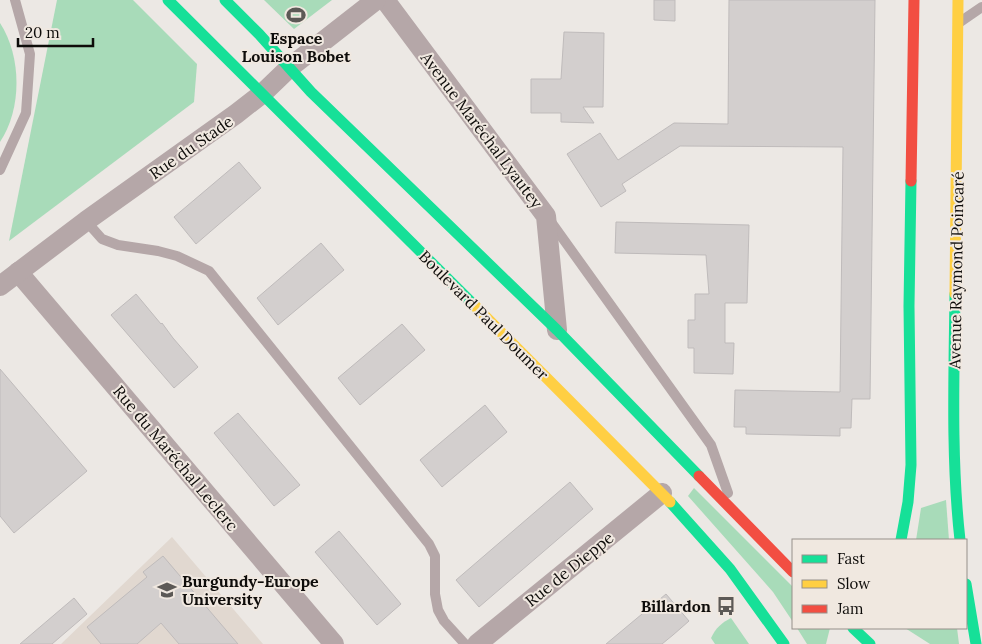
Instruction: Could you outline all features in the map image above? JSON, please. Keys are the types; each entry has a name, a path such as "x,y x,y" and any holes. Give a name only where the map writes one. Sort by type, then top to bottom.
{"main road":[{"name":"Boulevard Paul Doumer","path":"168,0 662,493 730,569 784,644"},
{"path":"225,0 311,92 557,330 735,513 791,567"},
{"path":"901,539 908,502 911,465 909,306 914,0"},
{"name":"Avenue Raymond Poincaré","path":"958,0 954,388 956,503 960,539"},
{"path":"891,539 908,502"},
{"path":"967,590 976,644"},
{"path":"854,629 869,643 874,629"}],"street":[{"name":"Rue du Stade","path":"0,286 86,221 236,114 263,93 289,68 376,0"},
{"name":"Avenue Maréchal Lyautey","path":"385,0 546,216 557,330"},
{"name":"Rue du Maréchal Leclerc","path":"18,272 334,644"},
{"name":"Rue de Dieppe","path":"477,644 662,493"}],"lane":[{"path":"0,170 26,113 30,54 15,0"},
{"path":"958,24 982,7"},
{"path":"546,216 711,445 735,513"},
{"path":"86,221 102,239 118,245 177,256 209,271 429,544 434,556 435,594 438,610 444,621 465,644"}],"shaded area":[{"name":"Burgundy-Europe University","path":"172,537 263,644 61,644"}],"green space":[{"path":"57,0 133,0 197,64 194,102 9,241"},
{"name":"Espace Louison Bobet","path":"264,0 332,0 294,29"},
{"path":"0,23 12,51 16,83 12,114 0,142"},
{"path":"694,488 792,586 792,620 773,592 688,496"},
{"path":"946,500 949,539 916,539 921,508"},
{"path":"731,618 749,644 715,644 711,638 713,634 719,626"},
{"path":"798,629 830,629 826,644 807,644"},
{"path":"907,629 957,629 959,644 930,644"}],"building":[{"path":"654,0 675,0 675,21 654,20"},
{"path":"729,0 875,0 870,399 852,399 851,428 840,428 840,436 746,434 746,427 734,427 735,390 840,392 843,147 680,146 622,184 626,191 601,207 567,154 600,133 618,160 674,123 728,124"},
{"path":"564,32 604,33 603,107 583,107 594,123 561,122 561,113 531,113 531,79 561,79"},
{"path":"239,162 261,188 196,244 174,217"},
{"path":"616,222 749,225 747,303 725,303 725,343 734,343 733,374 694,373 694,348 688,348 688,320 695,320 695,294 709,294 706,255 615,253"},
{"path":"321,243 344,270 278,325 257,298"},
{"path":"136,294 198,367 174,388 111,315"},
{"path":"402,324 425,350 360,405 338,378"},
{"path":"0,369 87,471 14,533 0,516"},
{"path":"485,405 507,432 442,487 420,460"},
{"path":"238,413 300,485 274,506 214,433"},
{"path":"570,482 593,509 479,607 456,580"},
{"path":"339,531 401,604 377,625 315,552"},
{"name":"Burgundy-Europe University","path":"163,556 238,644 179,644 161,623 137,644 101,644 87,627 147,577 143,572"},
{"path":"666,594 689,621 673,635 662,644 606,644"},
{"path":"74,598 87,614 52,644 20,644"}],"traffic: fast":[{"path":"168,0 475,306"},
{"path":"225,0 259,34 311,92 557,330 699,476"},
{"path":"901,539 908,502 911,465 909,306 911,181"},
{"path":"955,294 954,448 960,539"},
{"path":"670,502 730,569 784,644"},
{"path":"967,590 976,644"},
{"path":"854,629 870,644"}],"traffic: slow":[{"path":"955,294 958,0"},
{"path":"475,306 670,502"}],"traffic: jam":[{"path":"911,181 914,0"},
{"path":"699,476 792,571"}],"place":[{"name":"Espace Louison Bobet","path":"296,15"},
{"name":"Burgundy-Europe University","path":"167,590"},
{"name":"Billardon","path":"726,606"}]}
